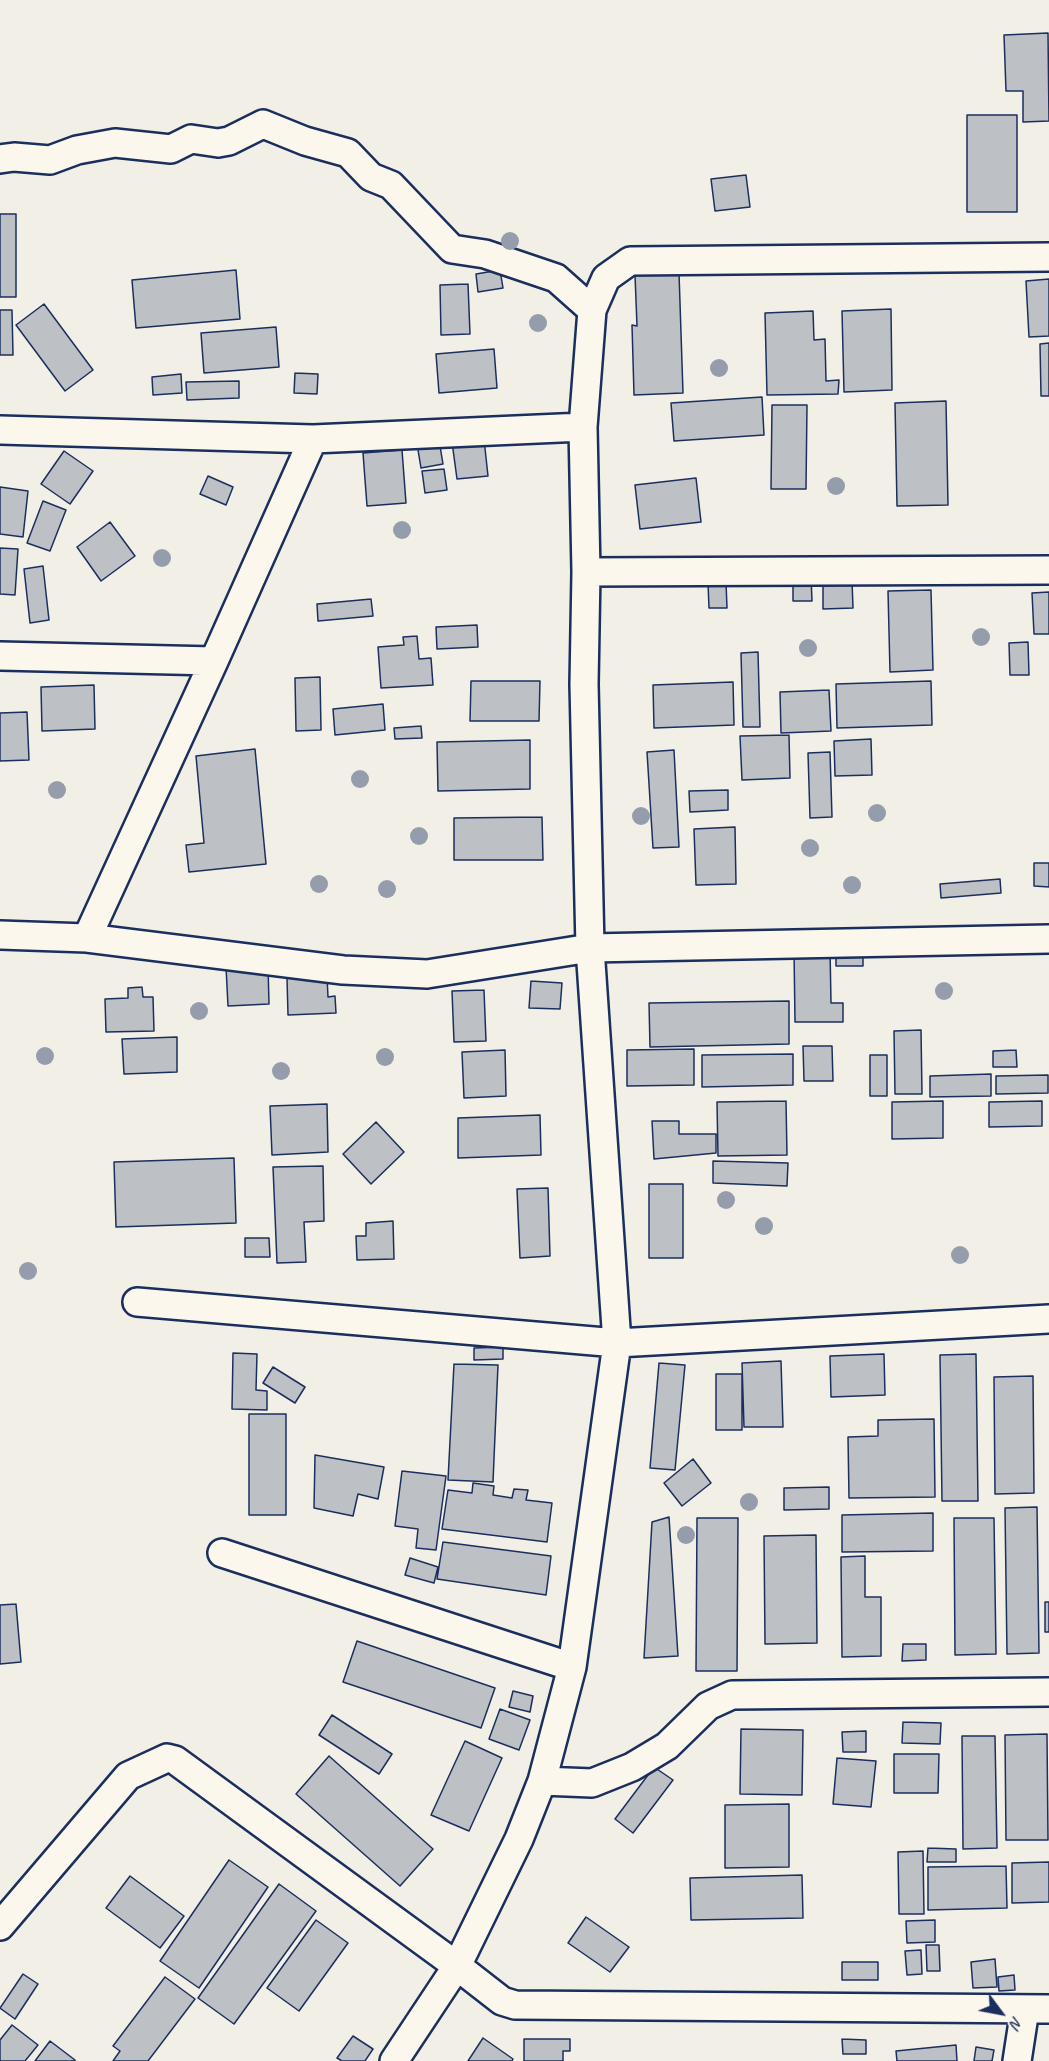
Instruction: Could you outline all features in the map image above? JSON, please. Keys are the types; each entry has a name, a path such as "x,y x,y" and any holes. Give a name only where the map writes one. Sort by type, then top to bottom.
{"street":[{"path":"0,159 14,157 50,160 77,150 115,142 171,148 191,139 218,143 229,141 263,124 304,141 348,153 371,177 391,185 452,249 484,254 556,278 592,310"},
{"path":"394,2061 457,1966 519,1839 542,1781 572,1666 617,1343 590,948 584,684 586,572 583,427 592,310 606,278 630,261 1049,257"},
{"path":"0,430 313,439 583,427"},
{"path":"87,938 313,439"},
{"path":"586,572 1049,570"},
{"path":"0,656 214,661"},
{"path":"0,935 87,938 343,970 427,974 590,948 1049,939"},
{"path":"137,1302 617,1343 1049,1319"},
{"path":"222,1553 572,1666"},
{"path":"542,1781 592,1783 632,1767 667,1746 708,1706 732,1695 1049,1692"},
{"path":"0,1926 128,1776 167,1758 175,1760 502,2001 515,2005 1037,2009 1017,2061"}],"building":[{"path":"1048,33 1049,121 1023,122 1023,91 1006,91 1004,35"},
{"path":"967,115 1017,115 1017,212 967,212"},
{"path":"746,175 750,207 715,211 711,179"},
{"path":"0,214 16,214 16,297 0,297"},
{"path":"236,270 240,319 136,328 132,280"},
{"path":"500,270 503,288 478,292 476,274"},
{"path":"679,273 683,393 634,395 632,325 637,326 635,275"},
{"path":"1049,279 1049,336 1029,337 1026,281"},
{"path":"468,284 470,334 441,335 440,285"},
{"path":"44,304 93,370 65,391 16,325"},
{"path":"891,309 892,390 844,392 842,311"},
{"path":"0,310 12,310 13,355 0,355"},
{"path":"813,311 814,340 825,339 826,381 839,380 838,394 767,395 765,313"},
{"path":"276,327 279,367 204,373 201,333"},
{"path":"1049,343 1049,396 1041,396 1040,344"},
{"path":"494,349 497,388 439,393 436,354"},
{"path":"295,373 318,374 317,394 294,393"},
{"path":"181,374 182,393 153,395 152,377"},
{"path":"239,381 239,398 187,400 186,382"},
{"path":"762,397 764,435 674,441 671,403"},
{"path":"946,401 948,505 897,506 895,403"},
{"path":"772,405 807,405 806,489 771,489"},
{"path":"484,439 488,476 457,479 452,442"},
{"path":"439,440 443,464 421,468 417,444"},
{"path":"402,450 406,503 367,506 363,453"},
{"path":"64,451 93,471 70,504 41,484"},
{"path":"444,469 447,490 425,493 422,471"},
{"path":"208,476 233,487 226,505 200,494"},
{"path":"696,478 701,522 640,529 635,485"},
{"path":"0,487 28,491 23,537 0,534"},
{"path":"43,501 66,510 50,551 27,543"},
{"path":"110,522 135,556 101,581 77,547"},
{"path":"0,548 18,549 15,595 0,594"},
{"path":"43,566 49,620 30,623 24,569"},
{"path":"811,576 812,601 793,601 793,577"},
{"path":"852,580 853,608 823,609 823,581"},
{"path":"726,582 727,608 709,608 708,583"},
{"path":"931,590 933,670 890,672 888,591"},
{"path":"1049,592 1049,634 1034,634 1032,593"},
{"path":"371,599 373,616 318,621 317,604"},
{"path":"477,625 478,647 437,649 436,627"},
{"path":"417,636 419,659 431,658 433,685 381,688 378,647 404,645 403,637"},
{"path":"1028,642 1029,675 1010,675 1009,643"},
{"path":"758,652 760,727 743,727 741,653"},
{"path":"320,677 321,730 296,731 295,678"},
{"path":"471,681 540,681 539,721 470,721"},
{"path":"931,681 932,725 837,728 836,684"},
{"path":"733,682 734,725 654,728 653,685"},
{"path":"94,685 95,729 42,731 41,687"},
{"path":"829,690 831,731 781,733 780,692"},
{"path":"383,704 385,730 335,735 333,709"},
{"path":"27,712 29,760 0,761 0,713"},
{"path":"421,726 422,738 395,739 394,728"},
{"path":"789,735 790,778 742,780 740,736"},
{"path":"871,739 872,775 835,776 834,741"},
{"path":"530,740 530,789 438,791 437,742"},
{"path":"255,749 266,864 189,872 186,845 204,843 196,756"},
{"path":"674,750 679,847 653,848 647,752"},
{"path":"830,752 832,817 810,818 808,753"},
{"path":"728,790 728,810 690,812 689,791"},
{"path":"542,817 543,860 454,860 454,818"},
{"path":"735,827 736,884 696,885 694,829"},
{"path":"1034,863 1049,863 1049,887 1034,886"},
{"path":"1000,879 1001,893 941,898 940,884"},
{"path":"863,947 863,966 836,966 836,948"},
{"path":"830,949 831,1003 843,1003 843,1022 795,1022 794,950"},
{"path":"268,965 269,1004 228,1006 226,967"},
{"path":"327,976 328,997 335,996 336,1013 288,1015 287,978"},
{"path":"531,981 562,983 560,1009 529,1008"},
{"path":"142,987 143,997 153,997 154,1031 106,1032 105,999 128,998 128,988"},
{"path":"484,990 486,1041 454,1042 452,991"},
{"path":"789,1001 789,1044 650,1047 649,1003"},
{"path":"921,1030 922,1094 895,1094 894,1031"},
{"path":"177,1037 177,1072 124,1074 122,1039"},
{"path":"803,1046 832,1046 833,1081 804,1081"},
{"path":"694,1049 694,1085 627,1086 627,1050"},
{"path":"505,1050 506,1096 464,1098 462,1052"},
{"path":"1016,1050 1017,1067 993,1067 993,1051"},
{"path":"793,1054 793,1085 702,1087 702,1055"},
{"path":"870,1055 887,1055 887,1096 870,1096"},
{"path":"991,1074 991,1096 930,1097 930,1076"},
{"path":"1048,1075 1048,1093 996,1094 996,1076"},
{"path":"786,1101 787,1155 718,1156 717,1102"},
{"path":"943,1101 943,1138 892,1139 892,1102"},
{"path":"1042,1101 1042,1126 989,1127 989,1102"},
{"path":"327,1104 328,1152 272,1155 270,1106"},
{"path":"540,1115 541,1155 458,1158 458,1118"},
{"path":"652,1121 679,1121 679,1134 716,1134 716,1153 654,1159"},
{"path":"376,1122 404,1152 371,1184 343,1154"},
{"path":"234,1158 236,1223 116,1227 114,1162"},
{"path":"713,1161 788,1163 787,1186 713,1183"},
{"path":"323,1166 324,1221 304,1222 306,1262 277,1263 273,1167"},
{"path":"649,1184 683,1184 683,1258 649,1258"},
{"path":"548,1188 550,1256 520,1258 517,1189"},
{"path":"393,1221 394,1259 357,1260 356,1236 366,1236 366,1223"},
{"path":"245,1238 269,1238 270,1257 245,1257"},
{"path":"503,1347 503,1359 474,1360 474,1348"},
{"path":"233,1353 257,1354 256,1390 267,1391 267,1410 232,1409"},
{"path":"884,1354 885,1395 831,1397 830,1356"},
{"path":"976,1354 978,1501 942,1501 940,1355"},
{"path":"781,1361 783,1427 744,1427 742,1363"},
{"path":"659,1363 685,1365 675,1470 650,1468"},
{"path":"454,1364 498,1365 493,1482 448,1480"},
{"path":"273,1367 305,1387 295,1403 263,1383"},
{"path":"716,1374 742,1374 742,1430 716,1430"},
{"path":"1033,1376 1034,1493 995,1494 994,1377"},
{"path":"249,1414 286,1414 286,1515 249,1515"},
{"path":"934,1419 935,1497 849,1498 848,1437 878,1436 878,1420"},
{"path":"315,1455 384,1467 378,1499 358,1494 353,1516 314,1508"},
{"path":"693,1459 711,1483 682,1506 664,1483"},
{"path":"402,1471 446,1476 436,1550 416,1548 418,1529 395,1526"},
{"path":"473,1483 494,1486 493,1495 512,1498 514,1489 528,1490 526,1500 552,1503 547,1542 442,1529 448,1490 472,1493"},
{"path":"829,1487 829,1509 784,1510 784,1488"},
{"path":"1037,1507 1039,1653 1007,1654 1005,1508"},
{"path":"933,1513 933,1551 842,1552 842,1515"},
{"path":"669,1517 678,1656 644,1658 652,1522"},
{"path":"697,1518 738,1518 737,1671 696,1671"},
{"path":"954,1518 994,1518 996,1654 955,1655"},
{"path":"816,1535 817,1643 765,1644 764,1536"},
{"path":"443,1542 551,1556 546,1595 437,1579"},
{"path":"865,1556 865,1597 881,1597 881,1656 842,1657 841,1557"},
{"path":"410,1558 438,1567 434,1583 405,1575"},
{"path":"1045,1602 1049,1602 1049,1632 1045,1632"},
{"path":"16,1604 21,1662 0,1664 0,1605"},
{"path":"357,1641 495,1688 481,1728 343,1682"},
{"path":"903,1644 926,1644 926,1660 902,1661"},
{"path":"513,1691 533,1696 530,1712 509,1707"},
{"path":"500,1709 530,1720 519,1750 489,1739"},
{"path":"332,1715 392,1754 379,1774 319,1735"},
{"path":"903,1722 941,1723 940,1744 902,1743"},
{"path":"741,1729 803,1730 802,1795 740,1794"},
{"path":"866,1731 866,1752 843,1752 842,1732"},
{"path":"1047,1734 1048,1840 1006,1840 1005,1735"},
{"path":"962,1736 995,1736 997,1848 963,1849"},
{"path":"465,1741 502,1758 469,1831 431,1815"},
{"path":"894,1754 939,1754 938,1793 894,1793"},
{"path":"329,1756 433,1849 400,1886 296,1794"},
{"path":"837,1758 876,1761 871,1807 833,1804"},
{"path":"654,1767 673,1780 633,1833 615,1819"},
{"path":"789,1804 789,1867 725,1868 725,1805"},
{"path":"928,1848 956,1849 956,1862 927,1862"},
{"path":"923,1851 924,1914 899,1914 898,1852"},
{"path":"229,1860 268,1887 199,1988 160,1961"},
{"path":"1049,1862 1049,1902 1012,1903 1012,1863"},
{"path":"1006,1866 1007,1908 928,1910 928,1867"},
{"path":"802,1875 803,1918 691,1920 690,1878"},
{"path":"130,1876 184,1916 160,1948 106,1908"},
{"path":"279,1884 316,1911 234,2024 198,1998"},
{"path":"586,1917 629,1947 610,1972 568,1943"},
{"path":"316,1920 348,1943 299,2011 267,1988"},
{"path":"935,1920 935,1942 907,1943 906,1921"},
{"path":"926,1945 939,1945 940,1971 927,1971"},
{"path":"921,1950 922,1974 907,1975 905,1951"},
{"path":"995,1959 997,1987 973,1988 971,1962"},
{"path":"842,1962 878,1962 878,1980 842,1980"},
{"path":"23,1974 38,1984 15,2019 0,2008"},
{"path":"1014,1975 1015,1990 999,1991 998,1977"},
{"path":"165,1977 195,1999 148,2061 113,2061 120,2051 113,2046"},
{"path":"12,2025 38,2045 25,2061 0,2061 0,2040"},
{"path":"353,2036 373,2049 365,2061 342,2061 337,2058"},
{"path":"483,2038 513,2059 512,2061 468,2061"},
{"path":"524,2039 570,2039 570,2051 563,2051 563,2061 524,2061"},
{"path":"842,2039 866,2040 866,2054 843,2054"},
{"path":"50,2041 75,2060 75,2061 35,2061"},
{"path":"956,2045 957,2061 897,2061 896,2051"},
{"path":"976,2047 994,2050 992,2061 974,2061"}]}
